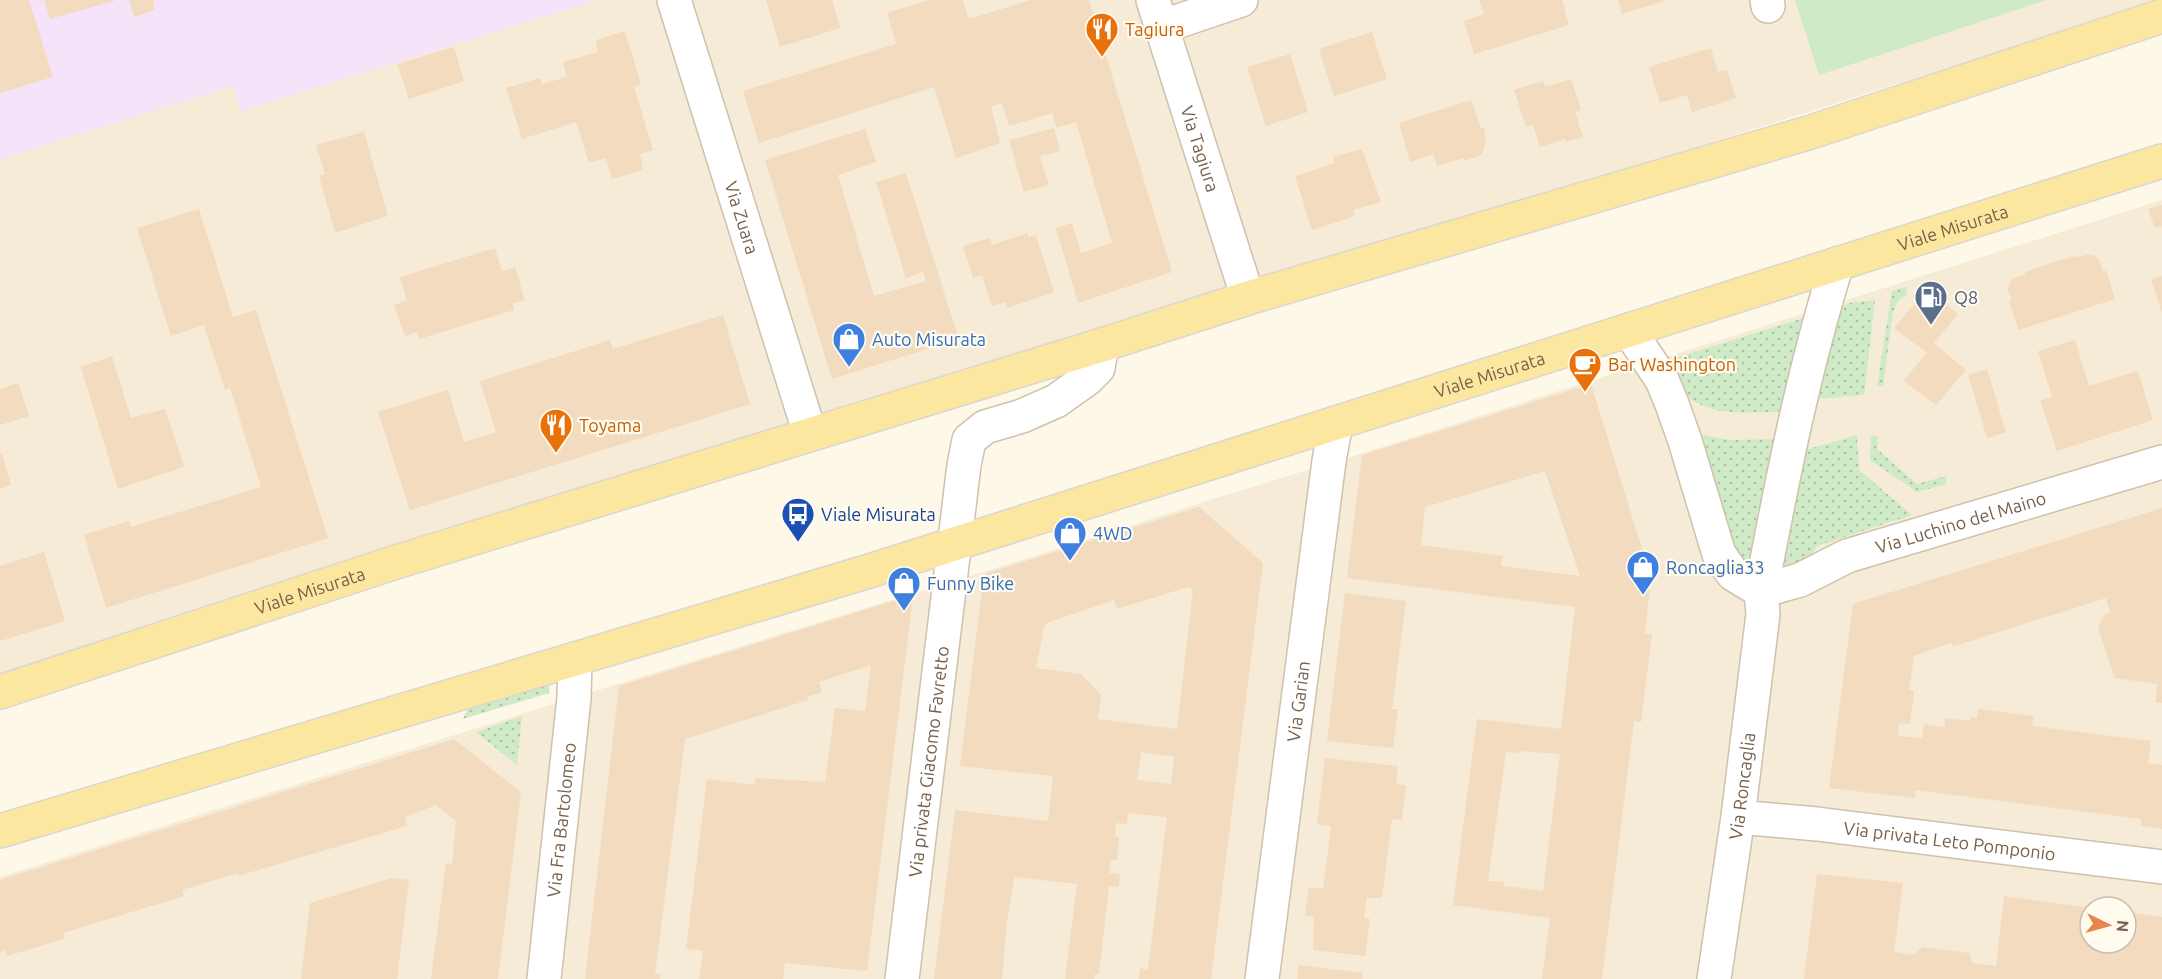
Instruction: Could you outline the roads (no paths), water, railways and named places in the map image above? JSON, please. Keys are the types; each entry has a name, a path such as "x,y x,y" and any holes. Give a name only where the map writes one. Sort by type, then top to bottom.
{"main road":[{"name":"Viale Misurata","path":"0,692 393,563 1248,298 1808,133 2162,16"},
{"name":"Viale Misurata","path":"0,831 955,543 2162,161"}],"street":[{"name":"Via Zuara","path":"674,0 810,434"},
{"path":"1157,14 1241,0"},
{"name":"Via Tagiura","path":"1157,14 1248,298"},
{"name":"Via Roncaglia","path":"1714,979 1738,817 1763,614 1761,591 1788,446 1824,303 1837,264"},
{"path":"1629,330 1662,380 1672,404 1719,554 1733,574 1761,591"},
{"path":"955,543 969,440 986,427 1022,416 1056,401 1072,390 1098,368 1102,345"},
{"name":"Via Garian","path":"1262,979 1329,461 1336,423"},
{"name":"Via Luchino del Maino","path":"1761,591 1800,580 1847,556 2162,462"},
{"name":"Via privata Giacomo Favretto","path":"902,979 955,543"},
{"name":"Via Fra Bartolomeo","path":"544,979 574,698 575,659"},
{"name":"Via privata Leto Pomponio","path":"1738,817 1817,824 2162,867"}],"place":[{"name":"Tagiura","path":"1102,58"},
{"name":"Q8","path":"1931,326"},
{"name":"Auto Misurata","path":"849,368"},
{"name":"Bar Washington","path":"1585,393"},
{"name":"Toyama","path":"556,454"},
{"name":"Viale Misurata","path":"798,543"},
{"name":"4WD","path":"1070,562"},
{"name":"Roncaglia33","path":"1643,596"},
{"name":"Funny Bike","path":"904,612"}]}
